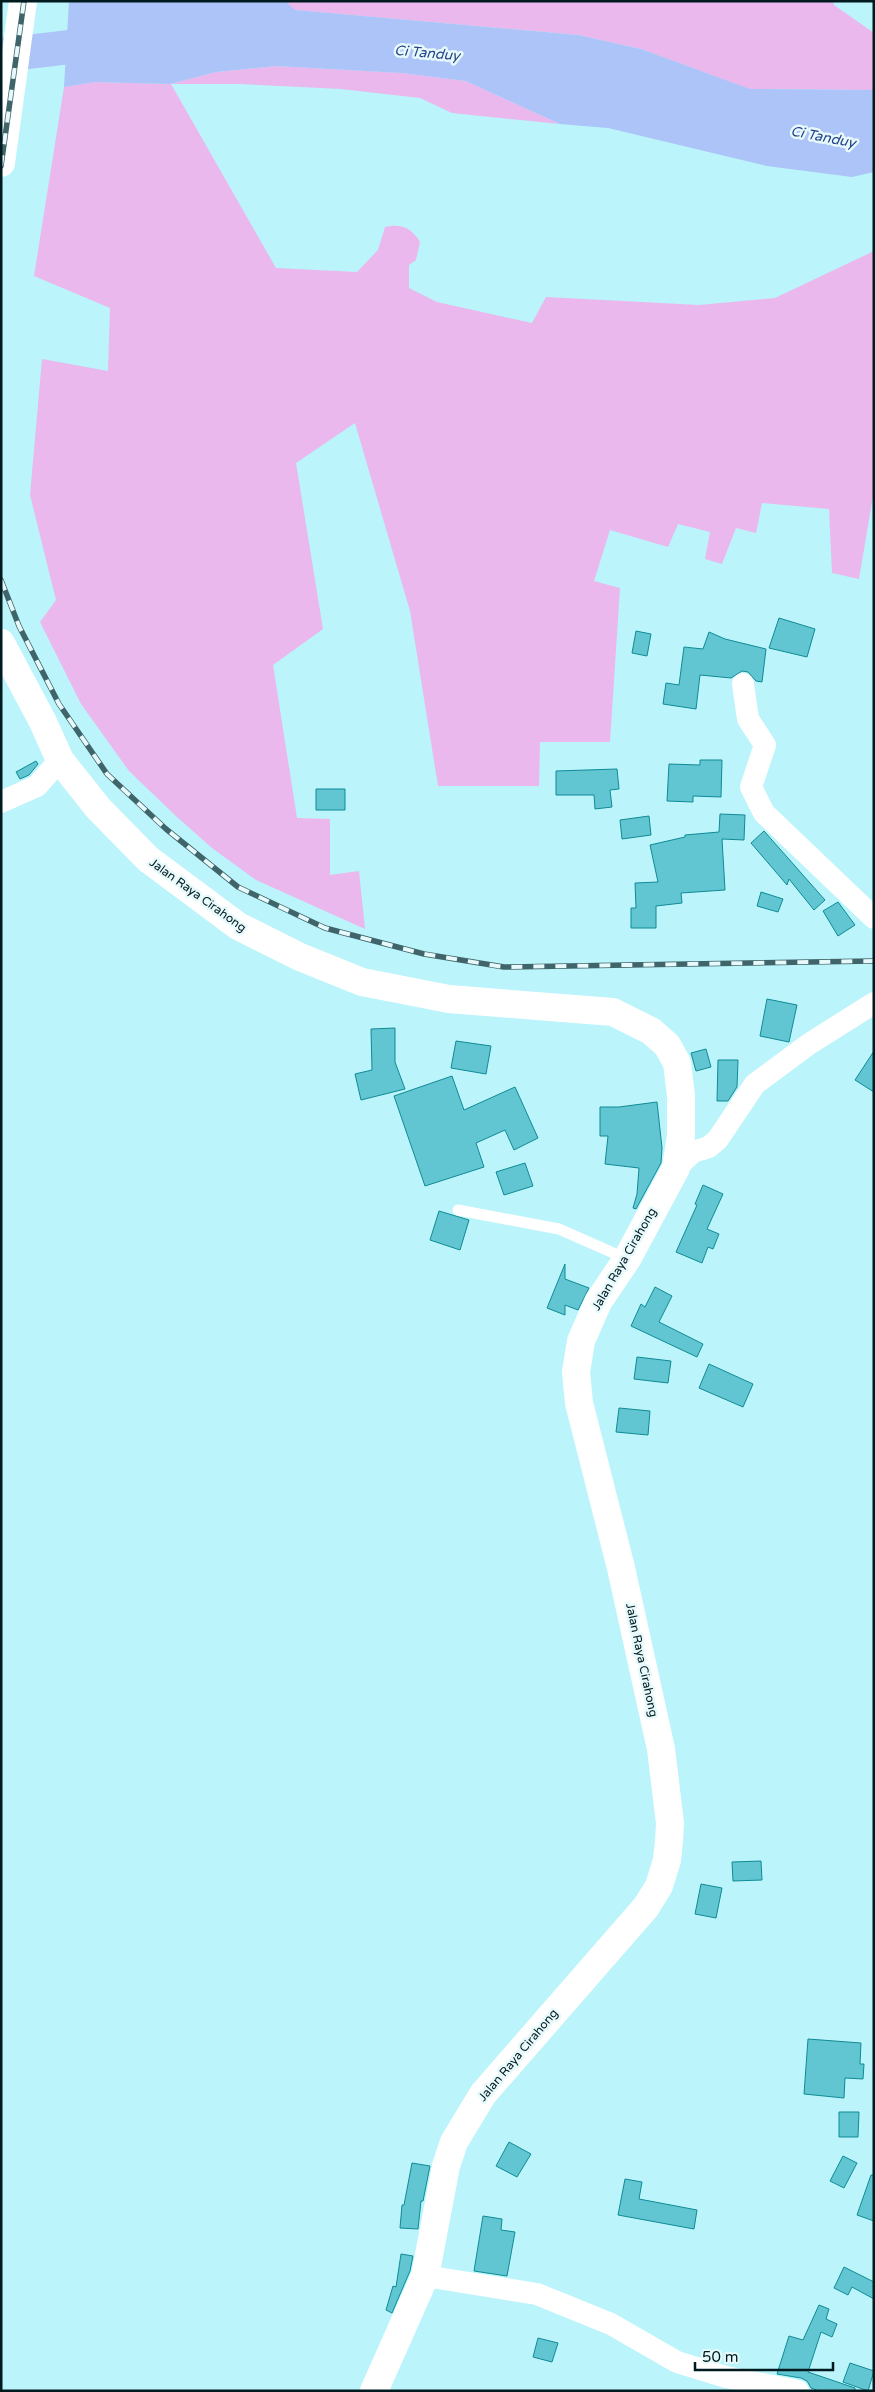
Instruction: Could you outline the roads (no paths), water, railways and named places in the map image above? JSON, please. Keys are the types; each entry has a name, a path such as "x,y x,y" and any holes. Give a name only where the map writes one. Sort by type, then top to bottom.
{"street":[{"path":"1,163 23,1"},
{"name":"Jalan Raya Cirahong","path":"1,643 43,722 60,760 98,808 148,859 238,926 300,958 362,982 449,999 613,1012 651,1031 667,1045 677,1063 681,1096 682,1136 676,1168 627,1259 598,1302 581,1342 576,1372 579,1402 621,1568 661,1749 670,1823 667,1860 659,1886 646,1908 489,2087 468,2117 454,2142 446,2166 425,2276 374,2391"},
{"path":"743,684 748,719 765,745 751,787 764,813 874,918"},
{"path":"1,802 37,786 60,760"},
{"path":"676,1168 693,1152 709,1147 718,1139 755,1084 809,1044 874,1003"},
{"path":"425,2276 537,2294 611,2324 677,2362 726,2377 798,2391"}],"lane":[{"path":"458,1210 559,1229 627,1259"}],"water":[{"path":"69,1 285,1 295,10 578,35 641,49 750,89 874,90 874,172 852,177 767,166 608,128 560,124 466,81 402,73 276,66 216,72 170,84 95,82 64,87"}],"waterway":[{"name":"Ci Tanduy","path":"1,55 113,42"}],"railway":[{"path":"1,166 24,1"},
{"path":"1,580 19,626 59,704 107,774 166,829 238,887 325,928 424,954 504,967 874,961"}]}
